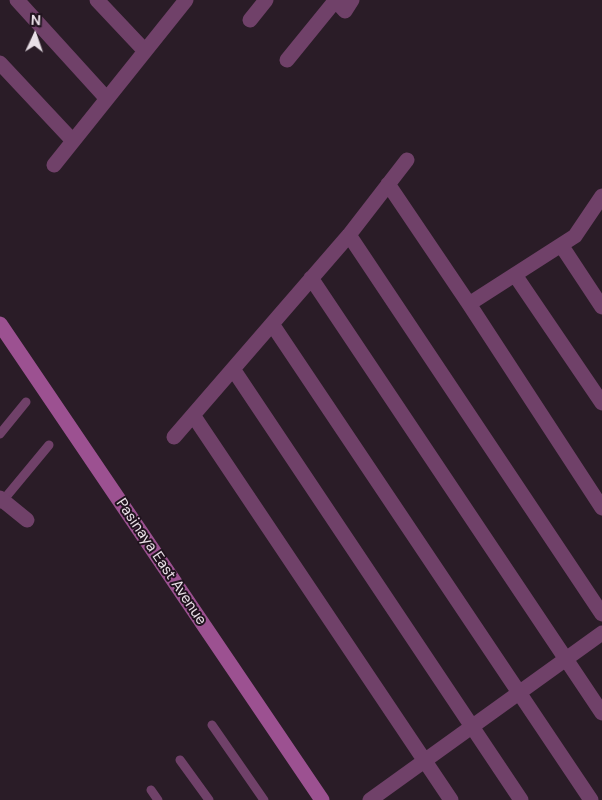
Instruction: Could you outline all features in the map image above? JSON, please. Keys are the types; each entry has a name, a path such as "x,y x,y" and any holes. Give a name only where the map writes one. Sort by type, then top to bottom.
{"street":[{"path":"17,0 108,99"},
{"path":"98,0 145,51"},
{"path":"250,20 266,0"},
{"path":"287,60 335,0 345,11 352,0"},
{"path":"54,165 108,99 181,2"},
{"path":"0,63 73,141"},
{"path":"174,437 348,235 407,160"},
{"path":"388,184 602,508"},
{"path":"469,304 575,236 600,203"},
{"path":"348,235 602,614"},
{"path":"560,245 602,307"},
{"path":"515,275 602,403"},
{"path":"311,278 602,713"},
{"name":"Pasinaya East Avenue","path":"0,324 322,800"},
{"path":"272,324 521,691 591,800"},
{"path":"234,369 521,800"},
{"path":"193,415 451,800"},
{"path":"1,501 26,520"},
{"path":"370,800 602,633"}],"lane":[{"path":"0,434 26,402"},
{"path":"1,501 50,445"},
{"path":"212,726 264,800"},
{"path":"180,760 209,800"},
{"path":"152,790 158,800"}]}
